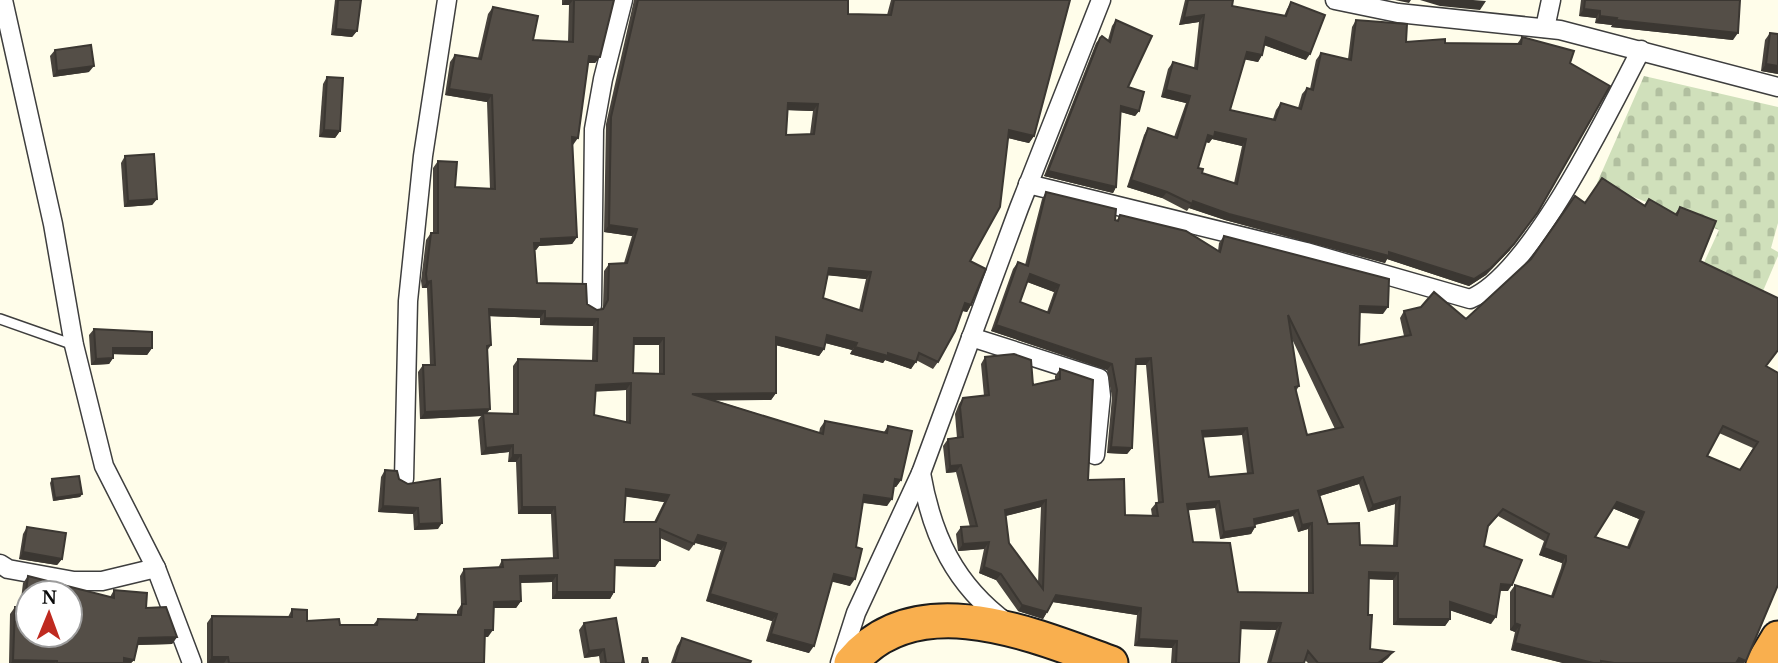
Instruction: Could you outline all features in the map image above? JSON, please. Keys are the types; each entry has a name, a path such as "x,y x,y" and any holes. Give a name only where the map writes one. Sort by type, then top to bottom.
{"highway":[{"path":"851,663 876,640 907,627 940,621 978,623 1017,630 1111,663"},
{"path":"1763,663 1778,638"},
{"path":"885,663 912,649 946,643 987,645 1064,663"}],"street":[{"path":"3,0 53,224 74,345 104,466 156,568 192,663"},
{"path":"404,479 408,300 423,156 447,0"},
{"path":"592,306 594,128 623,0"},
{"path":"840,663 856,613 921,473 1028,184 1101,0"},
{"path":"1335,0 1398,13 1545,28 1641,50 1778,87"},
{"path":"1545,28 1551,0"},
{"path":"1028,184 1306,252 1469,299 1483,293 1513,265 1574,175 1641,50"},
{"path":"971,337 1049,365 1099,378 1101,396 1095,456"},
{"path":"921,473 933,525 957,575 997,615 1017,630"},
{"path":"0,564 8,569 74,581 102,581 156,568"}],"lane":[{"path":"0,319 74,345"}],"green space":[{"path":"1644,76 1778,107 1778,223 1771,248 1778,252 1778,256 1763,291 1701,269 1719,230 1597,183"}],"building":[{"path":"338,0 361,0 357,31 336,29"},
{"path":"574,0 614,0 600,57 589,56 578,138 572,137 577,237 541,239 541,243 534,243 537,283 586,284 587,304 597,310 603,309 608,300 609,264 627,263 637,229 609,225 611,117 638,0 848,0 848,14 891,15 894,0 1070,0 1034,136 1009,130 1000,207 970,261 986,269 971,305 965,303 955,331 938,362 919,353 916,362 888,353 888,356 855,347 857,343 827,335 824,349 776,337 776,393 692,394 823,434 825,421 887,433 888,426 912,431 901,480 895,479 892,499 864,495 856,547 862,549 855,579 834,574 814,646 771,634 777,614 710,594 726,543 698,535 694,544 660,529 660,560 615,560 614,592 557,592 557,575 520,576 521,601 494,602 493,630 485,630 484,663 229,663 228,657 212,657 212,616 292,617 292,609 307,610 307,621 339,619 340,625 377,625 378,619 417,620 418,614 461,615 462,604 466,604 464,569 503,567 502,560 558,558 555,507 522,507 521,455 513,455 513,445 486,448 483,413 518,414 518,359 597,361 598,319 545,318 545,311 489,309 491,345 487,346 490,409 425,412 423,365 435,365 431,281 427,282 426,274 431,233 438,233 438,161 457,162 455,187 495,189 492,95 449,89 455,55 481,59 493,7 538,16 533,40 573,42","holes":["788,103 818,104 814,134 786,135","829,268 871,272 862,311 823,298","634,338 664,338 664,374 633,373","631,383 630,423 594,415 596,385","626,489 669,495 656,522 624,522"]},
{"path":"1188,0 1233,0 1232,6 1286,16 1291,2 1325,15 1310,54 1266,37 1262,55 1247,52 1230,110 1275,120 1281,103 1301,109 1307,88 1313,90 1321,53 1351,60 1356,20 1407,24 1406,42 1445,39 1445,43 1521,44 1522,37 1574,51 1570,63 1610,86 1538,212 1514,244 1491,268 1474,279 1389,252 1389,256 1229,214 1193,201 1192,204 1131,180 1148,128 1177,138 1190,96 1166,90 1173,62 1197,69 1204,15 1184,18","holes":["1215,132 1246,139 1237,184 1202,173 1203,169 1198,168 1208,135 1214,137"]},
{"path":"1585,0 1740,0 1738,33 1616,20 1617,18 1600,16 1600,11 1584,9"},
{"path":"1116,20 1152,36 1128,87 1144,92 1139,111 1121,106 1116,187 1048,171 1100,38 1102,36 1110,42"},
{"path":"1770,33 1778,34 1778,66 1766,64"},
{"path":"91,45 94,66 57,71 55,50"},
{"path":"327,77 343,78 340,131 324,130"},
{"path":"154,154 157,199 128,201 125,156"},
{"path":"1602,178 1645,206 1649,199 1677,215 1680,207 1716,221 1700,261 1778,298 1778,350 1766,366 1778,373 1778,585 1746,661 1739,658 1736,663 1593,663 1515,643 1520,625 1515,623 1515,585 1553,597 1566,556 1544,548 1549,534 1503,509 1488,526 1484,546 1522,560 1512,585 1501,584 1496,617 1450,602 1450,619 1398,619 1398,573 1369,572 1368,615 1372,615 1370,649 1393,652 1378,663 1318,663 1308,651 1304,663 1270,663 1281,623 1241,622 1239,663 1176,663 1177,641 1139,639 1141,608 1056,595 1047,612 1022,605 1001,574 984,567 989,542 963,544 961,527 977,526 961,465 950,466 948,439 963,437 960,407 963,398 989,395 985,357 1014,354 1031,360 1033,385 1060,379 1060,369 1093,380 1088,480 1124,479 1125,515 1158,516 1156,503 1163,502 1151,358 1136,359 1132,448 1111,447 1117,390 1112,364 996,325 1018,262 1028,266 1046,192 1116,209 1115,220 1118,221 1120,215 1186,231 1220,252 1224,236 1389,279 1388,307 1360,306 1359,345 1411,335 1404,311 1421,307 1434,292 1466,319 1531,259 1575,196 1585,203","holes":["1030,274 1059,285 1049,313 1020,302","1288,315 1343,427 1307,435 1295,387 1299,386","1723,426 1758,442 1740,470 1707,456","1247,428 1253,473 1209,477 1202,431","1363,477 1373,505 1400,497 1397,546 1360,545 1359,523 1328,524 1318,491","1046,500 1043,589 1009,543 1005,510","1219,501 1224,532 1255,527 1254,519 1298,510 1302,525 1312,523 1313,593 1238,592 1230,543 1193,542 1187,504","1617,502 1644,512 1629,548 1595,537"]},
{"path":"94,329 152,332 152,348 113,348 113,358 96,359"},
{"path":"385,470 397,471 399,479 408,484 440,479 442,523 419,524 418,508 383,506"},
{"path":"79,476 82,494 55,498 52,479"},
{"path":"27,527 66,533 62,559 23,552"},
{"path":"84,590 114,598 114,590 147,593 146,608 166,607 177,637 139,638 134,660 124,658 124,663 13,660 14,634 14,649 84,649"},
{"path":"616,618 624,663 606,663 604,649 589,651 584,623"},
{"path":"682,638 751,661 674,663"}]}
